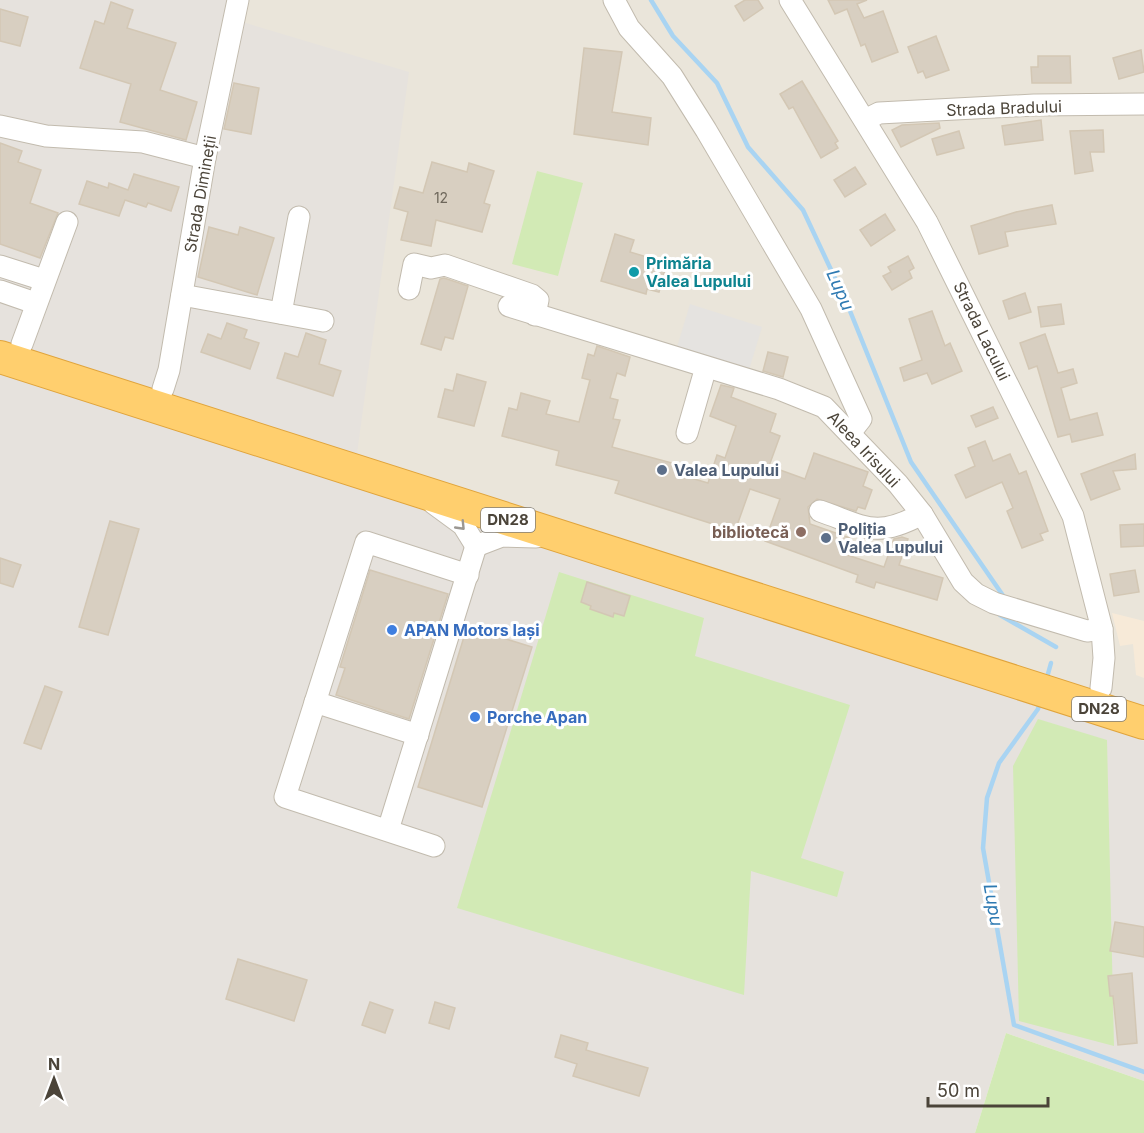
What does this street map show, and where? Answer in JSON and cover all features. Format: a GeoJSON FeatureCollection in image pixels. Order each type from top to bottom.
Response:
{"type":"FeatureCollection","features":[{"type":"Feature","properties":{"kind":"highway","name":"DN28"},"geometry":{"type":"LineString","coordinates":[[7,346],[163,389],[1019,673]]}},
{"type":"Feature","properties":{"kind":"highway","name":"DN28"},"geometry":{"type":"LineString","coordinates":[[7,346],[415,490],[561,537],[1058,684],[1144,723]]}},
{"type":"Feature","properties":{"kind":"highway","name":"DN28"},"geometry":{"type":"LineString","coordinates":[[1058,684],[1101,688],[1144,702]]}},
{"type":"Feature","properties":{"kind":"street","name":"Strada Dimineții"},"geometry":{"type":"LineString","coordinates":[[163,389],[169,370],[205,158],[238,0]]}},
{"type":"Feature","properties":{"kind":"street"},"geometry":{"type":"LineString","coordinates":[[614,0],[629,28],[672,76],[811,309],[861,419],[850,433]]}},
{"type":"Feature","properties":{"kind":"street","name":"Strada Lacului"},"geometry":{"type":"LineString","coordinates":[[790,0],[927,222],[1073,516],[1102,629],[1104,658],[1101,688]]}},
{"type":"Feature","properties":{"kind":"street","name":"Strada Bradului"},"geometry":{"type":"LineString","coordinates":[[865,120],[879,113],[1034,105],[1144,104]]}},
{"type":"Feature","properties":{"kind":"street"},"geometry":{"type":"LineString","coordinates":[[0,126],[46,136],[143,142],[205,158]]}},
{"type":"Feature","properties":{"kind":"street"},"geometry":{"type":"LineString","coordinates":[[281,313],[299,217]]}},
{"type":"Feature","properties":{"kind":"street"},"geometry":{"type":"LineString","coordinates":[[7,346],[35,303],[67,222]]}},
{"type":"Feature","properties":{"kind":"street"},"geometry":{"type":"LineString","coordinates":[[409,289],[414,264],[431,268],[446,265],[532,295],[538,300],[535,315]]}},
{"type":"Feature","properties":{"kind":"street"},"geometry":{"type":"LineString","coordinates":[[0,266],[44,280]]}},
{"type":"Feature","properties":{"kind":"street"},"geometry":{"type":"LineString","coordinates":[[0,291],[35,303]]}},
{"type":"Feature","properties":{"kind":"street"},"geometry":{"type":"LineString","coordinates":[[182,295],[323,321]]}},
{"type":"Feature","properties":{"kind":"street","name":"Aleea Irisului"},"geometry":{"type":"LineString","coordinates":[[509,306],[779,389],[824,407],[898,484],[922,514],[963,582],[976,594],[994,603],[1087,631],[1102,629]]}},
{"type":"Feature","properties":{"kind":"street"},"geometry":{"type":"LineString","coordinates":[[687,433],[706,367]]}},
{"type":"Feature","properties":{"kind":"street"},"geometry":{"type":"LineString","coordinates":[[388,830],[476,546],[463,525],[415,490]]}},
{"type":"Feature","properties":{"kind":"street"},"geometry":{"type":"LineString","coordinates":[[820,511],[878,531],[905,523],[922,514]]}},
{"type":"Feature","properties":{"kind":"street"},"geometry":{"type":"LineString","coordinates":[[476,546],[502,536],[561,537]]}},
{"type":"Feature","properties":{"kind":"street"},"geometry":{"type":"LineString","coordinates":[[434,846],[285,797],[366,542],[468,575]]}},
{"type":"Feature","properties":{"kind":"street"},"geometry":{"type":"LineString","coordinates":[[315,702],[418,735]]}},
{"type":"Feature","properties":{"kind":"shaded area"},"geometry":{"type":"Polygon","coordinates":[[[0,0],[1144,0],[1144,741],[1023,698],[353,483],[0,0]]]}},
{"type":"Feature","properties":{"kind":"shaded area"},"geometry":{"type":"Polygon","coordinates":[[[0,0],[228,0],[226,17],[409,72],[353,483],[1023,698],[1144,741],[1144,1081],[1006,1033],[975,1133],[0,1133],[0,0]]]}},
{"type":"Feature","properties":{"kind":"shaded area"},"geometry":{"type":"Polygon","coordinates":[[[690,304],[762,327],[749,370],[677,347],[690,304]]]}},
{"type":"Feature","properties":{"kind":"shaded area"},"geometry":{"type":"Polygon","coordinates":[[[1112,613],[1144,621],[1144,678],[1136,675],[1133,644],[1120,646],[1112,613]]]}},
{"type":"Feature","properties":{"kind":"green space"},"geometry":{"type":"Polygon","coordinates":[[[537,171],[583,183],[558,276],[512,264],[537,171]]]}},
{"type":"Feature","properties":{"kind":"green space"},"geometry":{"type":"Polygon","coordinates":[[[559,572],[704,618],[695,656],[850,705],[801,858],[844,872],[837,897],[751,871],[744,995],[457,908],[559,572]]]}},
{"type":"Feature","properties":{"kind":"green space"},"geometry":{"type":"Polygon","coordinates":[[[1038,719],[1107,740],[1114,1046],[1019,1021],[1013,766],[1038,719]]]}},
{"type":"Feature","properties":{"kind":"green space"},"geometry":{"type":"Polygon","coordinates":[[[1006,1033],[1144,1081],[1144,1133],[975,1133],[1006,1033]]]}},
{"type":"Feature","properties":{"kind":"building"},"geometry":{"type":"Polygon","coordinates":[[[745,0],[758,0],[763,8],[744,21],[735,6],[745,0]]]}},
{"type":"Feature","properties":{"kind":"building"},"geometry":{"type":"Polygon","coordinates":[[[828,0],[867,0],[857,4],[864,18],[883,11],[898,52],[872,62],[865,44],[861,46],[847,9],[835,14],[828,0]]]}},
{"type":"Feature","properties":{"kind":"building"},"geometry":{"type":"Polygon","coordinates":[[[111,2],[133,10],[127,28],[176,43],[160,90],[197,102],[186,140],[120,122],[131,84],[80,68],[95,21],[104,24],[111,2]]]}},
{"type":"Feature","properties":{"kind":"building"},"geometry":{"type":"Polygon","coordinates":[[[0,9],[28,17],[20,46],[0,41],[0,9]]]}},
{"type":"Feature","properties":{"kind":"building"},"geometry":{"type":"Polygon","coordinates":[[[936,36],[949,70],[926,78],[923,71],[918,73],[908,47],[936,36]]]}},
{"type":"Feature","properties":{"kind":"building"},"geometry":{"type":"Polygon","coordinates":[[[584,48],[622,52],[612,112],[651,118],[648,145],[574,134],[584,48]]]}},
{"type":"Feature","properties":{"kind":"building"},"geometry":{"type":"Polygon","coordinates":[[[1141,50],[1144,72],[1119,79],[1113,58],[1141,50]]]}},
{"type":"Feature","properties":{"kind":"building"},"geometry":{"type":"Polygon","coordinates":[[[1038,56],[1070,56],[1071,83],[1032,83],[1031,67],[1038,67],[1038,56]]]}},
{"type":"Feature","properties":{"kind":"building"},"geometry":{"type":"Polygon","coordinates":[[[802,81],[838,141],[835,143],[838,148],[821,158],[793,107],[789,109],[780,94],[802,81]]]}},
{"type":"Feature","properties":{"kind":"building"},"geometry":{"type":"Polygon","coordinates":[[[234,83],[259,88],[251,134],[224,129],[234,83]]]}},
{"type":"Feature","properties":{"kind":"building"},"geometry":{"type":"Polygon","coordinates":[[[1041,120],[1043,140],[1005,145],[1002,126],[1041,120]]]}},
{"type":"Feature","properties":{"kind":"building"},"geometry":{"type":"Polygon","coordinates":[[[939,123],[940,128],[901,147],[892,130],[902,125],[939,123]]]}},
{"type":"Feature","properties":{"kind":"building"},"geometry":{"type":"Polygon","coordinates":[[[1103,130],[1104,152],[1090,152],[1093,171],[1075,174],[1070,131],[1103,130]]]}},
{"type":"Feature","properties":{"kind":"building"},"geometry":{"type":"Polygon","coordinates":[[[959,131],[964,148],[937,155],[932,139],[959,131]]]}},
{"type":"Feature","properties":{"kind":"building"},"geometry":{"type":"Polygon","coordinates":[[[0,143],[22,151],[18,162],[41,170],[30,203],[58,213],[40,258],[0,244],[0,143]]]}},
{"type":"Feature","properties":{"kind":"building"},"geometry":{"type":"Polygon","coordinates":[[[432,162],[467,172],[469,163],[494,171],[484,203],[490,205],[482,232],[436,220],[431,246],[401,240],[408,212],[394,208],[400,187],[423,193],[432,162]]]}},
{"type":"Feature","properties":{"kind":"building"},"geometry":{"type":"Polygon","coordinates":[[[855,167],[866,184],[845,197],[834,180],[855,167]]]}},
{"type":"Feature","properties":{"kind":"building"},"geometry":{"type":"Polygon","coordinates":[[[134,174],[179,187],[171,211],[148,203],[146,207],[125,200],[119,216],[79,204],[87,181],[108,188],[109,183],[128,190],[134,174]]]}},
{"type":"Feature","properties":{"kind":"building"},"geometry":{"type":"Polygon","coordinates":[[[1052,205],[1056,224],[1005,232],[1008,246],[979,254],[971,226],[1016,212],[1052,205]]]}},
{"type":"Feature","properties":{"kind":"building"},"geometry":{"type":"Polygon","coordinates":[[[885,214],[895,230],[871,246],[860,230],[885,214]]]}},
{"type":"Feature","properties":{"kind":"building"},"geometry":{"type":"Polygon","coordinates":[[[209,227],[238,235],[240,227],[274,238],[257,295],[198,277],[209,227]]]}},
{"type":"Feature","properties":{"kind":"building","name":"Primăria Valea Lupului"},"geometry":{"type":"Polygon","coordinates":[[[615,234],[634,240],[630,252],[667,263],[659,292],[647,289],[646,294],[601,281],[615,234]]]}},
{"type":"Feature","properties":{"kind":"building"},"geometry":{"type":"Polygon","coordinates":[[[908,256],[914,268],[909,271],[912,278],[892,290],[883,276],[891,272],[888,267],[908,256]]]}},
{"type":"Feature","properties":{"kind":"building"},"geometry":{"type":"Polygon","coordinates":[[[444,278],[468,286],[453,339],[445,337],[441,350],[421,344],[440,279],[444,278]]]}},
{"type":"Feature","properties":{"kind":"building"},"geometry":{"type":"Polygon","coordinates":[[[1025,293],[1031,312],[1009,319],[1003,301],[1025,293]]]}},
{"type":"Feature","properties":{"kind":"building"},"geometry":{"type":"Polygon","coordinates":[[[1061,304],[1064,324],[1041,327],[1038,307],[1061,304]]]}},
{"type":"Feature","properties":{"kind":"building"},"geometry":{"type":"Polygon","coordinates":[[[932,311],[945,346],[950,343],[962,371],[932,384],[927,373],[904,381],[900,368],[922,360],[909,319],[932,311]]]}},
{"type":"Feature","properties":{"kind":"building"},"geometry":{"type":"Polygon","coordinates":[[[227,323],[247,330],[244,338],[259,343],[250,369],[201,352],[208,334],[221,339],[227,323]]]}},
{"type":"Feature","properties":{"kind":"building"},"geometry":{"type":"Polygon","coordinates":[[[306,333],[326,340],[319,364],[341,371],[333,396],[277,378],[285,353],[298,357],[306,333]]]}},
{"type":"Feature","properties":{"kind":"building"},"geometry":{"type":"Polygon","coordinates":[[[1045,334],[1058,373],[1073,369],[1077,383],[1061,388],[1070,420],[1097,413],[1103,435],[1072,442],[1070,434],[1058,437],[1037,366],[1029,369],[1020,343],[1045,334]]]}},
{"type":"Feature","properties":{"kind":"building"},"geometry":{"type":"Polygon","coordinates":[[[597,346],[630,357],[625,376],[617,373],[610,398],[618,400],[613,419],[620,420],[612,447],[687,467],[684,476],[708,483],[717,455],[725,458],[736,426],[710,416],[721,385],[734,388],[731,397],[776,414],[770,432],[780,436],[769,466],[805,479],[814,453],[868,472],[863,486],[872,490],[865,509],[858,507],[856,511],[817,499],[808,507],[810,524],[850,538],[844,554],[884,567],[894,539],[902,537],[908,539],[899,565],[943,578],[937,600],[876,582],[874,588],[856,582],[858,575],[765,541],[780,499],[750,489],[735,531],[615,493],[619,481],[556,465],[559,451],[502,436],[509,408],[517,410],[521,393],[550,401],[546,414],[579,422],[590,380],[582,378],[588,354],[594,356],[597,346]]]}},
{"type":"Feature","properties":{"kind":"building"},"geometry":{"type":"Polygon","coordinates":[[[768,352],[788,357],[783,377],[763,371],[768,352]]]}},
{"type":"Feature","properties":{"kind":"building"},"geometry":{"type":"Polygon","coordinates":[[[457,374],[486,382],[474,426],[438,417],[445,389],[453,391],[457,374]]]}},
{"type":"Feature","properties":{"kind":"building"},"geometry":{"type":"Polygon","coordinates":[[[993,407],[998,418],[976,427],[971,416],[993,407]]]}},
{"type":"Feature","properties":{"kind":"building"},"geometry":{"type":"Polygon","coordinates":[[[985,441],[993,461],[1010,454],[1019,474],[1026,471],[1048,531],[1040,534],[1043,540],[1022,548],[1007,511],[1013,508],[1002,482],[966,498],[955,475],[975,466],[968,448],[985,441]]]}},
{"type":"Feature","properties":{"kind":"building"},"geometry":{"type":"Polygon","coordinates":[[[1135,454],[1136,469],[1113,471],[1120,489],[1091,500],[1081,474],[1135,454]]]}},
{"type":"Feature","properties":{"kind":"building"},"geometry":{"type":"Polygon","coordinates":[[[110,521],[139,529],[108,635],[79,627],[110,521]]]}},
{"type":"Feature","properties":{"kind":"building"},"geometry":{"type":"Polygon","coordinates":[[[1144,524],[1144,546],[1121,547],[1120,525],[1144,524]]]}},
{"type":"Feature","properties":{"kind":"building"},"geometry":{"type":"Polygon","coordinates":[[[0,558],[21,565],[13,587],[0,583],[0,558]]]}},
{"type":"Feature","properties":{"kind":"building","name":"APAN Motors Iași"},"geometry":{"type":"Polygon","coordinates":[[[370,570],[448,594],[409,719],[336,695],[345,668],[340,667],[370,570]]]}},
{"type":"Feature","properties":{"kind":"building"},"geometry":{"type":"Polygon","coordinates":[[[1135,570],[1139,592],[1114,596],[1110,574],[1135,570]]]}},
{"type":"Feature","properties":{"kind":"building"},"geometry":{"type":"Polygon","coordinates":[[[587,582],[630,596],[624,616],[614,613],[613,617],[590,609],[591,606],[581,602],[587,582]]]}},
{"type":"Feature","properties":{"kind":"building","name":"Porche Apan"},"geometry":{"type":"Polygon","coordinates":[[[467,627],[532,647],[482,807],[418,787],[467,627]]]}},
{"type":"Feature","properties":{"kind":"building"},"geometry":{"type":"Polygon","coordinates":[[[45,686],[62,692],[41,749],[24,743],[45,686]]]}},
{"type":"Feature","properties":{"kind":"building"},"geometry":{"type":"Polygon","coordinates":[[[1115,922],[1144,927],[1144,957],[1110,951],[1115,922]]]}},
{"type":"Feature","properties":{"kind":"building"},"geometry":{"type":"Polygon","coordinates":[[[238,959],[307,980],[294,1021],[226,999],[238,959]]]}},
{"type":"Feature","properties":{"kind":"building"},"geometry":{"type":"Polygon","coordinates":[[[1132,973],[1137,1043],[1118,1045],[1113,996],[1110,996],[1108,976],[1132,973]]]}},
{"type":"Feature","properties":{"kind":"building"},"geometry":{"type":"Polygon","coordinates":[[[370,1002],[393,1010],[385,1033],[362,1025],[370,1002]]]}},
{"type":"Feature","properties":{"kind":"building"},"geometry":{"type":"Polygon","coordinates":[[[435,1002],[455,1008],[449,1029],[429,1023],[435,1002]]]}},
{"type":"Feature","properties":{"kind":"building"},"geometry":{"type":"Polygon","coordinates":[[[561,1035],[588,1043],[586,1050],[648,1068],[639,1096],[573,1076],[577,1064],[555,1057],[561,1035]]]}},
{"type":"Feature","properties":{"kind":"waterway","name":"Lupu"},"geometry":{"type":"LineString","coordinates":[[651,0],[673,36],[717,83],[748,147],[803,210],[848,306],[911,462],[1004,597]]}},
{"type":"Feature","properties":{"kind":"waterway","name":"Lupu"},"geometry":{"type":"LineString","coordinates":[[1000,615],[1056,647]]}},
{"type":"Feature","properties":{"kind":"waterway","name":"Lupu"},"geometry":{"type":"LineString","coordinates":[[1046,681],[1051,663]]}},
{"type":"Feature","properties":{"kind":"waterway","name":"Lupu"},"geometry":{"type":"LineString","coordinates":[[1040,701],[1038,709],[999,763],[987,798],[983,848],[1014,1025],[1144,1072]]}},
{"type":"Feature","properties":{"kind":"place","name":"Primăria Valea Lupului"},"geometry":{"type":"Point","coordinates":[634,272]}},
{"type":"Feature","properties":{"kind":"place","name":"Valea Lupului"},"geometry":{"type":"Point","coordinates":[662,470]}},
{"type":"Feature","properties":{"kind":"place","name":"bibliotecă"},"geometry":{"type":"Point","coordinates":[801,532]}},
{"type":"Feature","properties":{"kind":"place","name":"Poliția Valea Lupului"},"geometry":{"type":"Point","coordinates":[826,538]}},
{"type":"Feature","properties":{"kind":"place","name":"APAN Motors Iași"},"geometry":{"type":"Point","coordinates":[392,630]}},
{"type":"Feature","properties":{"kind":"place","name":"Porche Apan"},"geometry":{"type":"Point","coordinates":[475,717]}}]}
